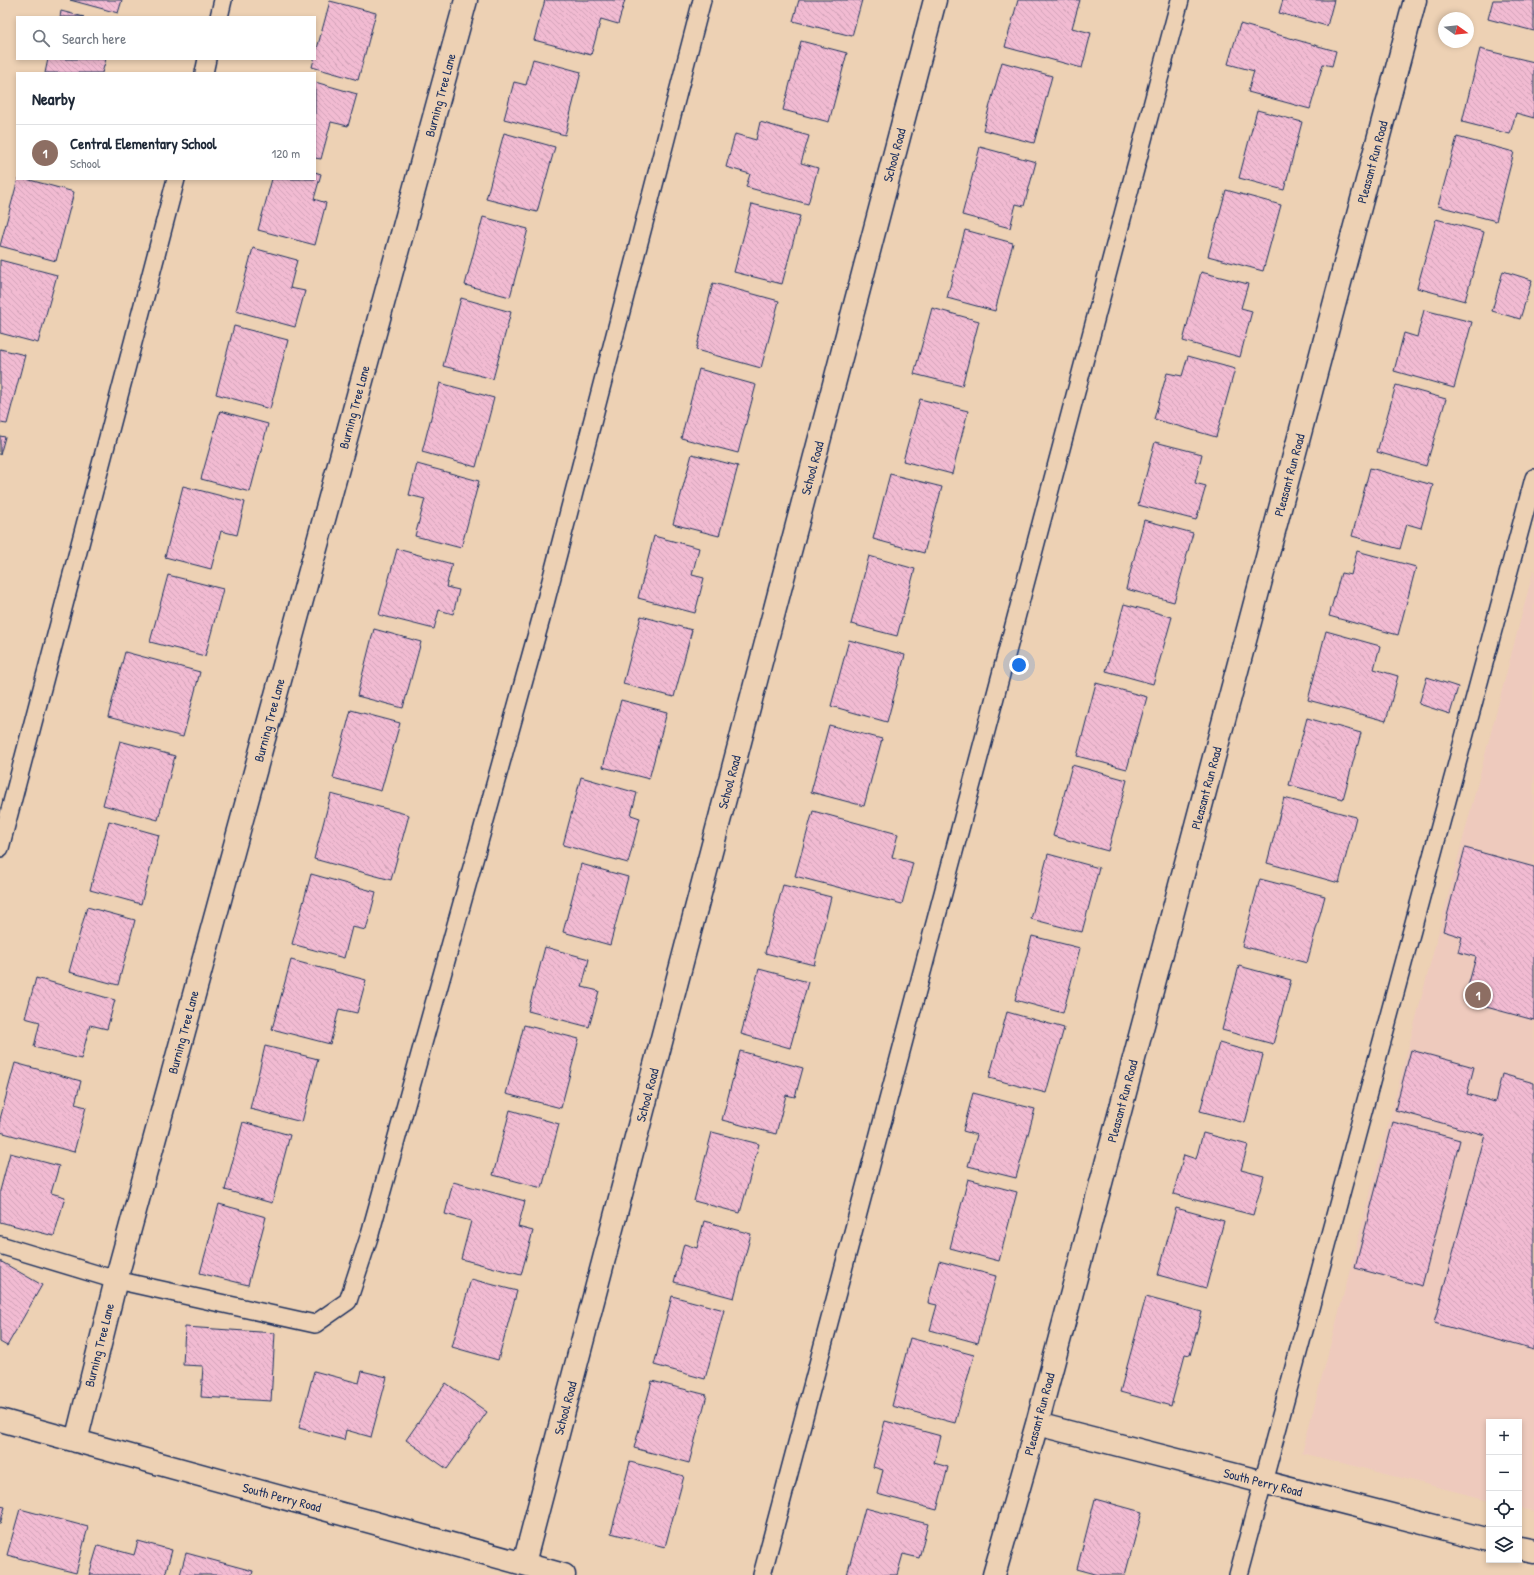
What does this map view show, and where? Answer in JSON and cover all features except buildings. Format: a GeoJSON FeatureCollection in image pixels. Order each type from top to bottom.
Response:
{"type":"FeatureCollection","features":[{"type":"Feature","properties":{"kind":"street","name":"Burning Tree Lane"},"geometry":{"type":"LineString","coordinates":[[76,1441],[116,1280],[466,0]]}},
{"type":"Feature","properties":{"kind":"street","name":"School Road"},"geometry":{"type":"LineString","coordinates":[[524,1563],[935,0]]}},
{"type":"Feature","properties":{"kind":"street","name":"Pleasant Run Road"},"geometry":{"type":"LineString","coordinates":[[994,1575],[1036,1424],[1415,0]]}},
{"type":"Feature","properties":{"kind":"street","name":"South Perry Road"},"geometry":{"type":"LineString","coordinates":[[0,1420],[564,1575]]}},
{"type":"Feature","properties":{"kind":"street","name":"South Perry Road"},"geometry":{"type":"LineString","coordinates":[[1036,1424],[1486,1539]]}},
{"type":"Feature","properties":{"kind":"lane"},"geometry":{"type":"LineString","coordinates":[[218,16],[223,0]]}},
{"type":"Feature","properties":{"kind":"lane"},"geometry":{"type":"LineString","coordinates":[[0,1245],[116,1280],[315,1324],[348,1300],[370,1234],[541,618],[702,0]]}},
{"type":"Feature","properties":{"kind":"lane"},"geometry":{"type":"LineString","coordinates":[[762,1575],[1180,0]]}},
{"type":"Feature","properties":{"kind":"lane"},"geometry":{"type":"LineString","coordinates":[[204,72],[208,60]]}},
{"type":"Feature","properties":{"kind":"lane"},"geometry":{"type":"LineString","coordinates":[[0,848],[176,180]]}},
{"type":"Feature","properties":{"kind":"lane"},"geometry":{"type":"LineString","coordinates":[[1238,1575],[1534,478]]}},
{"type":"Feature","properties":{"kind":"shaded area"},"geometry":{"type":"Polygon","coordinates":[[[1534,568],[1534,1511],[1522,1509],[1522,1419],[1486,1419],[1486,1499],[1302,1453],[1534,568]]]}},
{"type":"Feature","properties":{"kind":"place","name":"Central Elementary School"},"geometry":{"type":"Point","coordinates":[1478,995]}}]}
